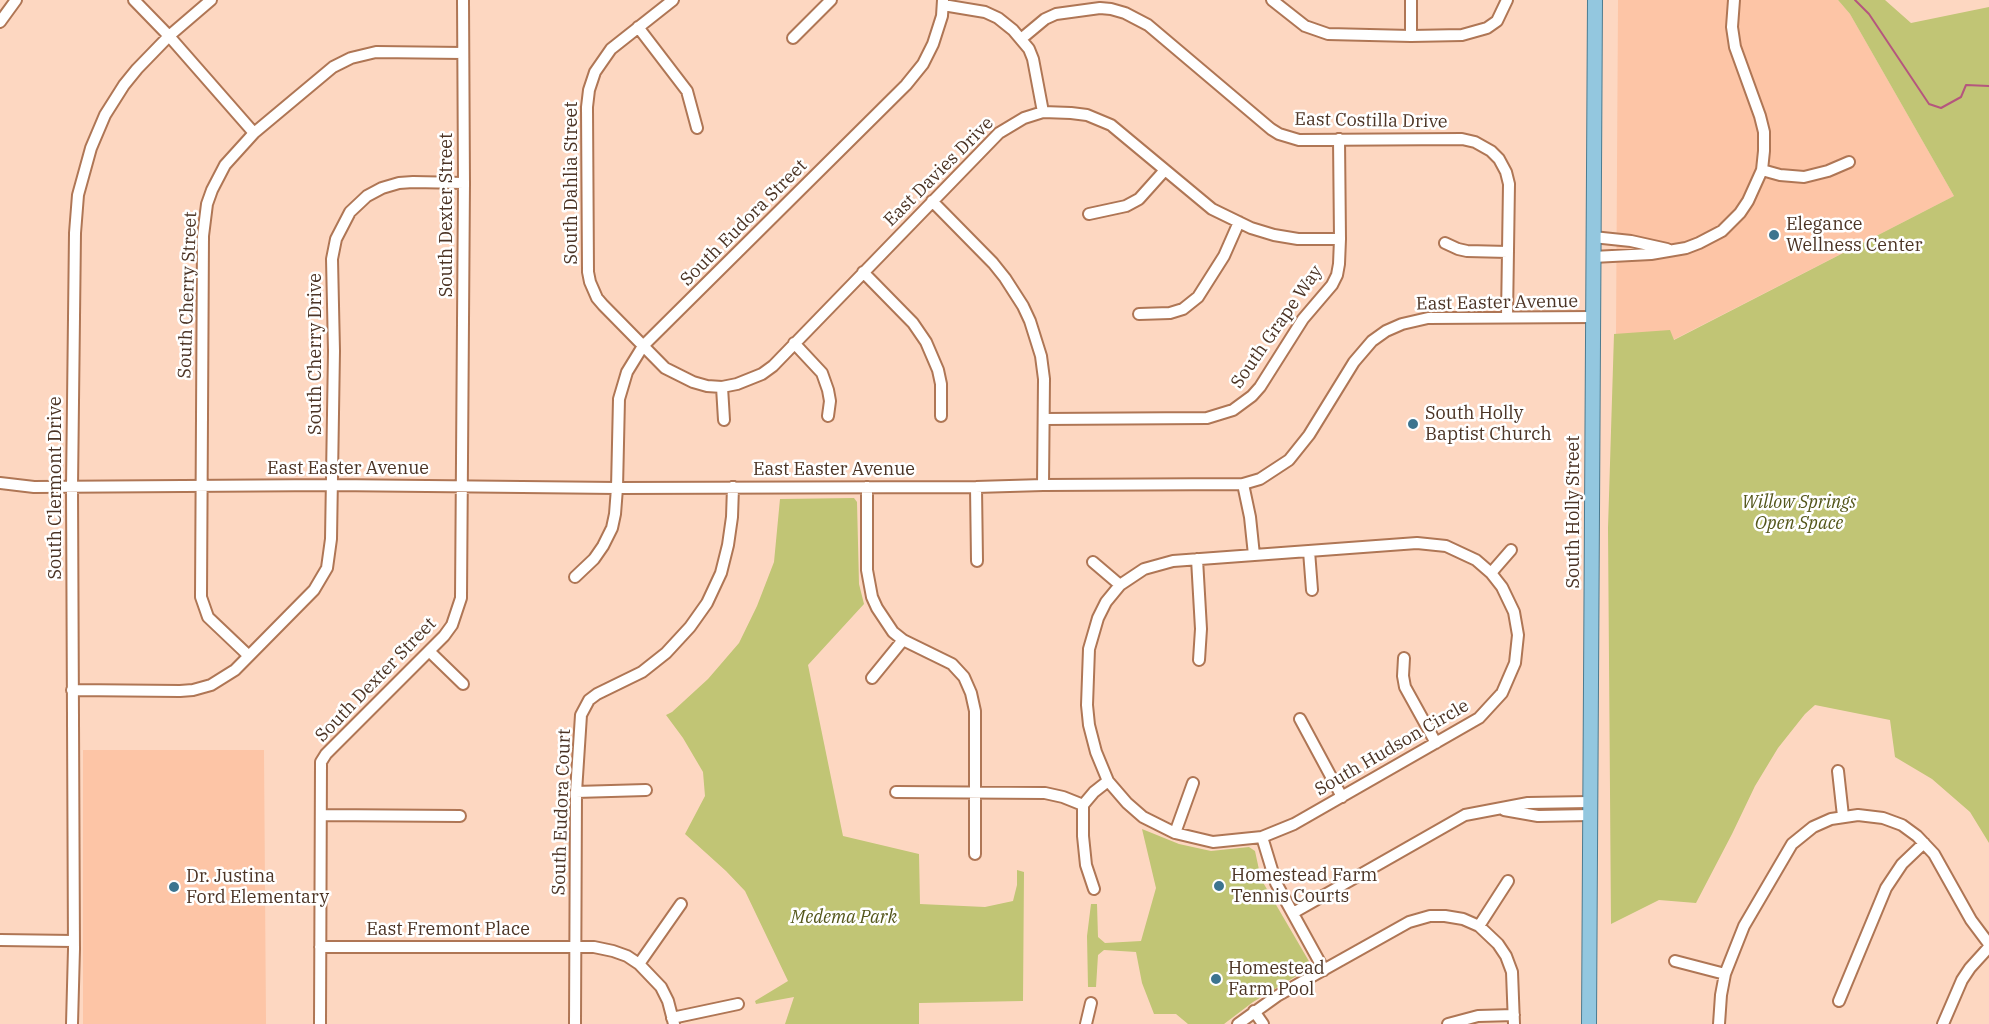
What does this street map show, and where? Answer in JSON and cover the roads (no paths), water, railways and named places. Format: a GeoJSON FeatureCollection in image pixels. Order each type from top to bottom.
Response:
{"type":"FeatureCollection","features":[{"type":"Feature","properties":{"kind":"main road","name":"South Holly Street"},"geometry":{"type":"LineString","coordinates":[[1589,1024],[1595,0]]}},
{"type":"Feature","properties":{"kind":"street"},"geometry":{"type":"LineString","coordinates":[[0,22],[16,0]]}},
{"type":"Feature","properties":{"kind":"street"},"geometry":{"type":"LineString","coordinates":[[134,0],[169,36],[254,133]]}},
{"type":"Feature","properties":{"kind":"street","name":"South Clermont Drive"},"geometry":{"type":"LineString","coordinates":[[72,1024],[72,487],[75,233],[78,195],[91,148],[116,98],[137,69],[169,36],[211,0]]}},
{"type":"Feature","properties":{"kind":"street","name":"South Dexter Street"},"geometry":{"type":"LineString","coordinates":[[320,1024],[321,762],[326,754],[452,625],[461,598],[463,0]]}},
{"type":"Feature","properties":{"kind":"street","name":"South Dahlia Street"},"geometry":{"type":"LineString","coordinates":[[643,346],[597,298],[590,282],[588,272],[589,90],[595,72],[606,55],[673,0]]}},
{"type":"Feature","properties":{"kind":"street"},"geometry":{"type":"LineString","coordinates":[[794,38],[831,0]]}},
{"type":"Feature","properties":{"kind":"street"},"geometry":{"type":"LineString","coordinates":[[1272,0],[1305,26],[1328,34],[1411,36],[1462,35],[1487,28],[1497,21],[1507,0]]}},
{"type":"Feature","properties":{"kind":"street"},"geometry":{"type":"LineString","coordinates":[[1411,0],[1411,36]]}},
{"type":"Feature","properties":{"kind":"street"},"geometry":{"type":"LineString","coordinates":[[1593,257],[1636,255],[1700,243],[1722,231],[1740,213],[1748,201],[1762,170],[1764,132],[1735,47],[1732,27],[1734,0]]}},
{"type":"Feature","properties":{"kind":"street"},"geometry":{"type":"LineString","coordinates":[[943,3],[985,12],[998,18],[1013,30],[1029,49],[1037,70],[1043,112]]}},
{"type":"Feature","properties":{"kind":"street","name":"South Eudora Street"},"geometry":{"type":"LineString","coordinates":[[575,577],[594,559],[612,528],[617,488],[619,399],[627,372],[643,346],[906,85],[923,64],[933,44],[943,3]]}},
{"type":"Feature","properties":{"kind":"street","name":"East Costilla Drive"},"geometry":{"type":"LineString","coordinates":[[1021,39],[1045,19],[1056,14],[1100,8],[1125,13],[1148,25],[1279,134],[1299,140],[1462,140],[1475,142],[1491,151],[1499,159],[1509,184],[1507,317]]}},
{"type":"Feature","properties":{"kind":"street"},"geometry":{"type":"LineString","coordinates":[[638,27],[687,91],[697,128]]}},
{"type":"Feature","properties":{"kind":"street","name":"South Cherry Street"},"geometry":{"type":"LineString","coordinates":[[248,655],[212,621],[204,609],[201,597],[204,222],[207,204],[217,179],[234,154],[254,133],[333,67],[351,58],[376,52],[463,53]]}},
{"type":"Feature","properties":{"kind":"street","name":"East Davies Drive"},"geometry":{"type":"LineString","coordinates":[[643,346],[665,368],[682,378],[707,386],[722,387],[737,384],[762,374],[773,366],[999,133],[1024,118],[1043,112],[1071,112],[1111,125],[1212,208],[1239,222],[1274,235],[1298,239],[1340,239]]}},
{"type":"Feature","properties":{"kind":"street","name":"South Grape Way"},"geometry":{"type":"LineString","coordinates":[[1044,419],[1207,418],[1220,415],[1243,404],[1260,387],[1303,319],[1332,285],[1339,264],[1339,140]]}},
{"type":"Feature","properties":{"kind":"street"},"geometry":{"type":"LineString","coordinates":[[1762,170],[1780,175],[1804,177],[1828,171],[1849,162]]}},
{"type":"Feature","properties":{"kind":"street"},"geometry":{"type":"LineString","coordinates":[[1089,214],[1126,206],[1139,199],[1166,170]]}},
{"type":"Feature","properties":{"kind":"street","name":"South Cherry Drive"},"geometry":{"type":"LineString","coordinates":[[72,690],[193,690],[223,679],[235,670],[314,590],[327,568],[331,539],[334,351],[332,259],[336,239],[350,212],[367,196],[382,188],[413,182],[464,183]]}},
{"type":"Feature","properties":{"kind":"street"},"geometry":{"type":"LineString","coordinates":[[932,201],[993,263],[1010,285],[1023,306],[1037,340],[1044,379],[1043,485]]}},
{"type":"Feature","properties":{"kind":"street"},"geometry":{"type":"LineString","coordinates":[[1139,314],[1170,313],[1183,309],[1198,297],[1224,256],[1239,222]]}},
{"type":"Feature","properties":{"kind":"street"},"geometry":{"type":"LineString","coordinates":[[1593,237],[1631,241],[1670,250]]}},
{"type":"Feature","properties":{"kind":"street"},"geometry":{"type":"LineString","coordinates":[[1445,243],[1467,251],[1509,252]]}},
{"type":"Feature","properties":{"kind":"street"},"geometry":{"type":"LineString","coordinates":[[863,272],[913,323],[926,342],[934,357],[941,384],[941,416]]}},
{"type":"Feature","properties":{"kind":"street","name":"East Easter Avenue"},"geometry":{"type":"LineString","coordinates":[[0,483],[34,487],[332,485],[617,488],[1243,484],[1260,479],[1290,460],[1354,362],[1372,341],[1386,331],[1422,319],[1593,318]]}},
{"type":"Feature","properties":{"kind":"street"},"geometry":{"type":"LineString","coordinates":[[794,343],[822,374],[830,401],[828,416]]}},
{"type":"Feature","properties":{"kind":"street"},"geometry":{"type":"LineString","coordinates":[[722,387],[724,420]]}},
{"type":"Feature","properties":{"kind":"street"},"geometry":{"type":"LineString","coordinates":[[1243,484],[1250,517],[1254,555]]}},
{"type":"Feature","properties":{"kind":"street","name":"South Eudora Court"},"geometry":{"type":"LineString","coordinates":[[575,1024],[576,792],[581,715],[584,707],[597,694],[627,681],[655,662],[680,640],[702,611],[721,573],[732,517],[733,486]]}},
{"type":"Feature","properties":{"kind":"street"},"geometry":{"type":"LineString","coordinates":[[867,487],[868,584],[881,615],[893,632],[903,640],[952,664],[969,685],[975,711],[975,854]]}},
{"type":"Feature","properties":{"kind":"street"},"geometry":{"type":"LineString","coordinates":[[976,487],[977,561]]}},
{"type":"Feature","properties":{"kind":"street","name":"South Hudson Circle"},"geometry":{"type":"LineString","coordinates":[[1108,782],[1143,817],[1175,833],[1213,842],[1262,837],[1294,824],[1479,718],[1502,693],[1515,663],[1518,635],[1514,612],[1502,587],[1491,573],[1476,560],[1459,550],[1437,544],[1417,543],[1309,550],[1162,563],[1134,575],[1120,585]]}},
{"type":"Feature","properties":{"kind":"street"},"geometry":{"type":"LineString","coordinates":[[1309,550],[1312,590]]}},
{"type":"Feature","properties":{"kind":"street"},"geometry":{"type":"LineString","coordinates":[[1491,573],[1511,550]]}},
{"type":"Feature","properties":{"kind":"street"},"geometry":{"type":"LineString","coordinates":[[1197,559],[1201,629],[1199,660]]}},
{"type":"Feature","properties":{"kind":"street"},"geometry":{"type":"LineString","coordinates":[[1093,562],[1120,585],[1106,602],[1098,618],[1089,649],[1087,705],[1089,725],[1096,752],[1108,782],[1094,792],[1083,805],[1086,865],[1094,889]]}},
{"type":"Feature","properties":{"kind":"street"},"geometry":{"type":"LineString","coordinates":[[872,678],[903,640]]}},
{"type":"Feature","properties":{"kind":"street"},"geometry":{"type":"LineString","coordinates":[[429,651],[463,684]]}},
{"type":"Feature","properties":{"kind":"street"},"geometry":{"type":"LineString","coordinates":[[1404,658],[1405,687],[1436,743]]}},
{"type":"Feature","properties":{"kind":"street"},"geometry":{"type":"LineString","coordinates":[[1299,719],[1342,797]]}},
{"type":"Feature","properties":{"kind":"street"},"geometry":{"type":"LineString","coordinates":[[1838,771],[1843,816]]}},
{"type":"Feature","properties":{"kind":"street"},"geometry":{"type":"LineString","coordinates":[[1175,833],[1193,783]]}},
{"type":"Feature","properties":{"kind":"street"},"geometry":{"type":"LineString","coordinates":[[576,792],[646,790]]}},
{"type":"Feature","properties":{"kind":"street"},"geometry":{"type":"LineString","coordinates":[[896,792],[1045,792],[1083,805]]}},
{"type":"Feature","properties":{"kind":"street"},"geometry":{"type":"LineString","coordinates":[[1293,913],[1453,821],[1476,812],[1534,802],[1590,808]]}},
{"type":"Feature","properties":{"kind":"street"},"geometry":{"type":"LineString","coordinates":[[321,815],[460,816]]}},
{"type":"Feature","properties":{"kind":"street"},"geometry":{"type":"LineString","coordinates":[[1719,1024],[1725,974],[1741,932],[1792,844],[1813,827],[1843,816],[1872,816],[1892,820],[1909,830],[1924,843],[1934,854],[1971,920],[1989,945],[1962,980],[1943,1024]]}},
{"type":"Feature","properties":{"kind":"street"},"geometry":{"type":"LineString","coordinates":[[1262,837],[1271,871],[1324,970]]}},
{"type":"Feature","properties":{"kind":"street"},"geometry":{"type":"LineString","coordinates":[[1839,1001],[1886,888],[1902,864],[1924,843]]}},
{"type":"Feature","properties":{"kind":"street"},"geometry":{"type":"LineString","coordinates":[[1479,926],[1508,881]]}},
{"type":"Feature","properties":{"kind":"street"},"geometry":{"type":"LineString","coordinates":[[681,904],[639,964],[661,987],[668,1001],[673,1021],[738,1004]]}},
{"type":"Feature","properties":{"kind":"street"},"geometry":{"type":"LineString","coordinates":[[1238,1024],[1277,996],[1416,919],[1445,916],[1462,919],[1479,926],[1494,939],[1506,956],[1513,979],[1514,1020],[1478,1016],[1448,1024]]}},
{"type":"Feature","properties":{"kind":"street"},"geometry":{"type":"LineString","coordinates":[[0,940],[73,941]]}},
{"type":"Feature","properties":{"kind":"street","name":"East Fremont Place"},"geometry":{"type":"LineString","coordinates":[[320,946],[594,947],[627,956],[639,964]]}},
{"type":"Feature","properties":{"kind":"street"},"geometry":{"type":"LineString","coordinates":[[1675,961],[1725,974]]}},
{"type":"Feature","properties":{"kind":"street"},"geometry":{"type":"LineString","coordinates":[[1086,1024],[1091,1003]]}},
{"type":"Feature","properties":{"kind":"street"},"geometry":{"type":"LineString","coordinates":[[1254,1011],[1263,1024]]}},
{"type":"Feature","properties":{"kind":"waterway"},"geometry":{"type":"LineString","coordinates":[[1855,0],[1869,14],[1929,104],[1941,108],[1961,97],[1966,85],[1989,86]]}},
{"type":"Feature","properties":{"kind":"place","name":"Elegance Wellness Center"},"geometry":{"type":"Point","coordinates":[1774,235]}},
{"type":"Feature","properties":{"kind":"place","name":"South Holly Baptist Church"},"geometry":{"type":"Point","coordinates":[1413,424]}},
{"type":"Feature","properties":{"kind":"place","name":"Homestead Farm Tennis Courts"},"geometry":{"type":"Point","coordinates":[1219,886]}},
{"type":"Feature","properties":{"kind":"place","name":"Dr. Justina Ford Elementary"},"geometry":{"type":"Point","coordinates":[174,887]}},
{"type":"Feature","properties":{"kind":"place","name":"Homestead Farm Pool"},"geometry":{"type":"Point","coordinates":[1216,979]}},
{"type":"Feature","properties":{"kind":"park label","name":"Willow Springs Open Space"},"geometry":{"type":"Point","coordinates":[1799,513]}},
{"type":"Feature","properties":{"kind":"park label","name":"Medema Park"},"geometry":{"type":"Point","coordinates":[844,918]}}]}
